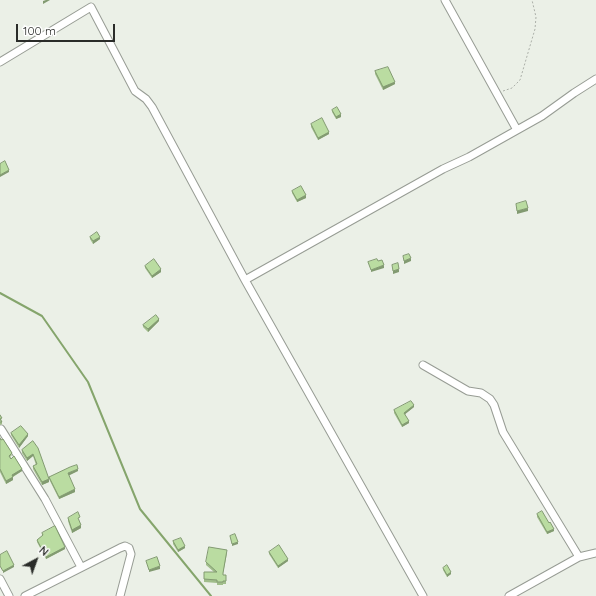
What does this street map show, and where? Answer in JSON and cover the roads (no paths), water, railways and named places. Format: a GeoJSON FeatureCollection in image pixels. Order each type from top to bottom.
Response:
{"type":"FeatureCollection","features":[{"type":"Feature","properties":{"kind":"street"},"geometry":{"type":"LineString","coordinates":[[445,0],[517,130]]}},
{"type":"Feature","properties":{"kind":"street"},"geometry":{"type":"LineString","coordinates":[[0,62],[91,7],[135,91],[146,99],[152,107],[245,280],[422,596]]}},
{"type":"Feature","properties":{"kind":"street"},"geometry":{"type":"LineString","coordinates":[[245,280],[443,169],[470,157],[544,114],[596,79]]}},
{"type":"Feature","properties":{"kind":"street"},"geometry":{"type":"LineString","coordinates":[[423,366],[468,390],[481,393],[490,399],[494,405],[503,432],[579,557]]}},
{"type":"Feature","properties":{"kind":"street"},"geometry":{"type":"LineString","coordinates":[[1,429],[45,499],[80,567]]}},
{"type":"Feature","properties":{"kind":"street"},"geometry":{"type":"LineString","coordinates":[[25,596],[80,567],[120,548],[127,547],[130,549],[131,554],[120,596]]}},
{"type":"Feature","properties":{"kind":"street"},"geometry":{"type":"LineString","coordinates":[[509,596],[579,557],[596,553]]}},
{"type":"Feature","properties":{"kind":"street"},"geometry":{"type":"LineString","coordinates":[[0,580],[9,596]]}},
{"type":"Feature","properties":{"kind":"waterway"},"geometry":{"type":"LineString","coordinates":[[0,293],[42,316],[88,382],[140,509],[211,596]]}}]}
